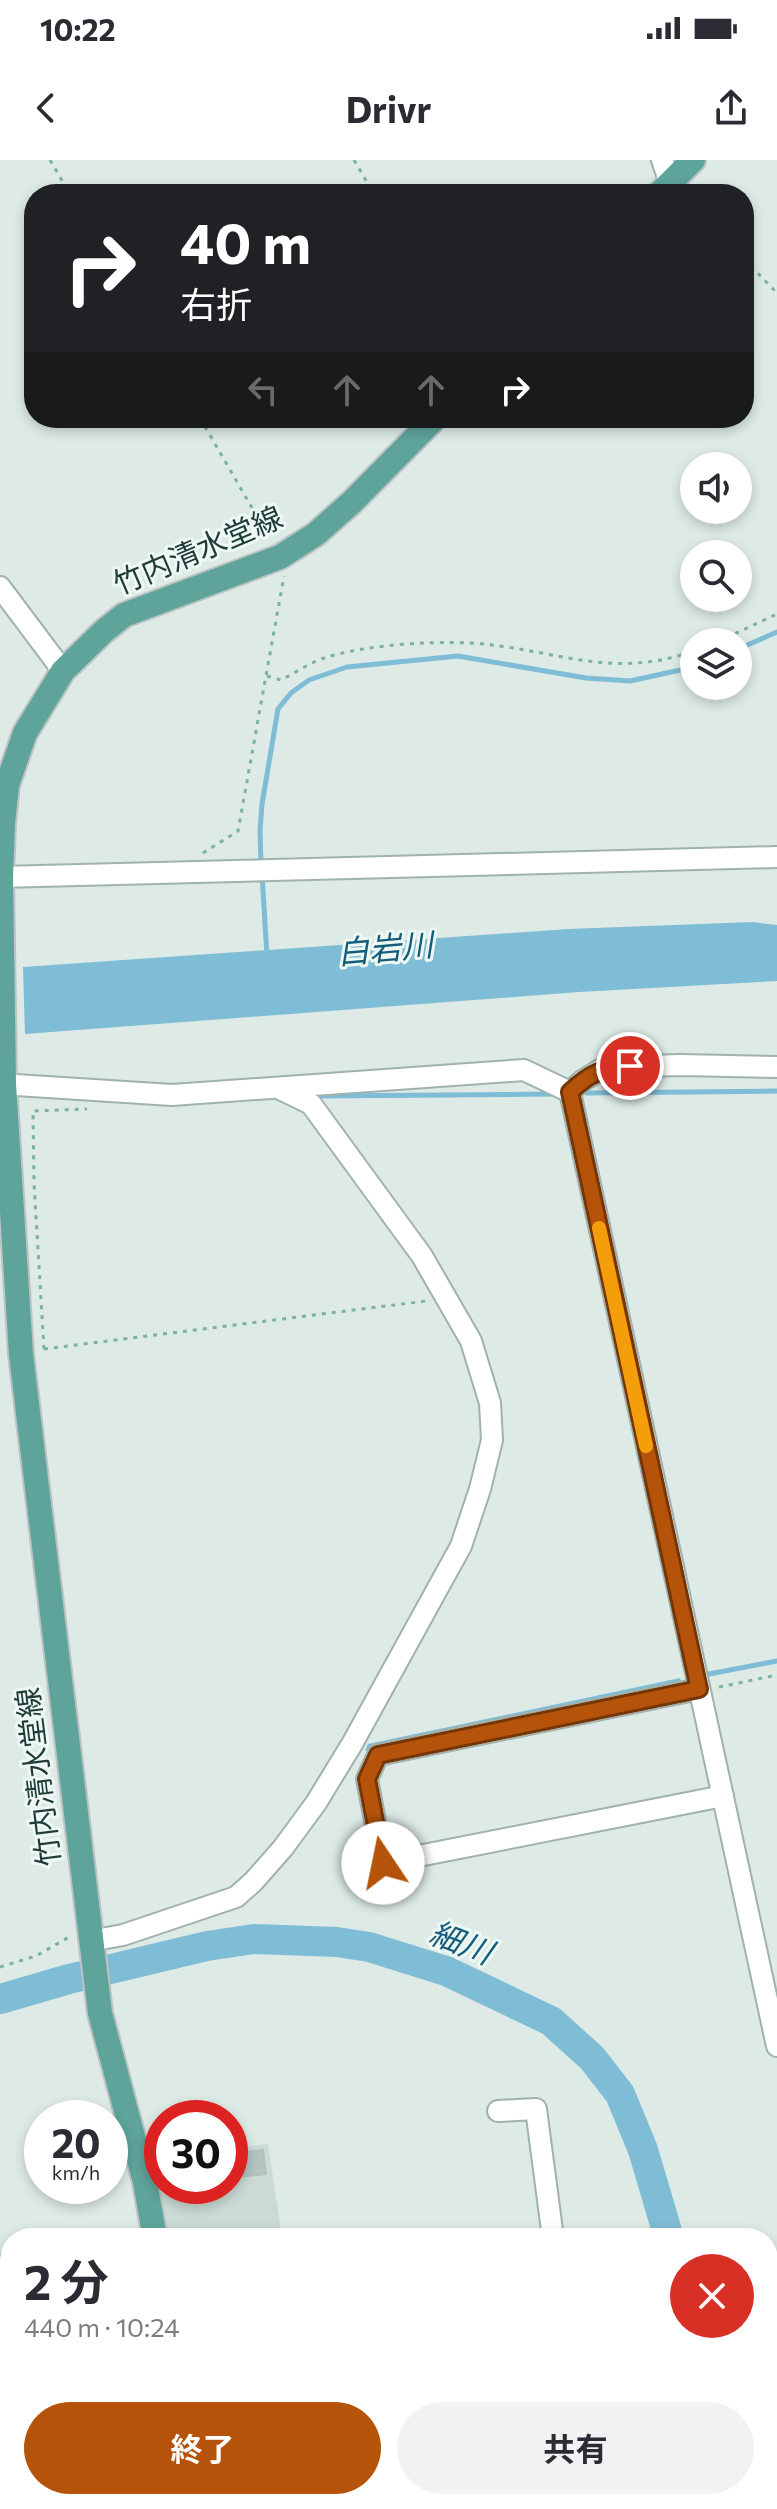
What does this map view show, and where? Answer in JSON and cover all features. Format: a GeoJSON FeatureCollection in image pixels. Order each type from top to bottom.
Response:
{"type":"FeatureCollection","features":[{"type":"Feature","properties":{"kind":"main road"},"geometry":{"type":"LineString","coordinates":[[670,184],[693,160]]}},
{"type":"Feature","properties":{"kind":"main road","name":"竹内清水堂線"},"geometry":{"type":"LineString","coordinates":[[153,2228],[145,2182],[100,2013],[89,1934],[32,1351],[2,1084],[1,877],[7,785],[25,733],[63,671],[104,631],[124,615],[280,557],[316,534],[352,502],[425,428]]}},
{"type":"Feature","properties":{"kind":"street"},"geometry":{"type":"LineString","coordinates":[[662,160],[664,184]]}},
{"type":"Feature","properties":{"kind":"street"},"geometry":{"type":"LineString","coordinates":[[0,587],[63,671]]}},
{"type":"Feature","properties":{"kind":"street"},"geometry":{"type":"LineString","coordinates":[[1,877],[777,857]]}},
{"type":"Feature","properties":{"kind":"street"},"geometry":{"type":"LineString","coordinates":[[570,1092],[605,1067],[777,1067]]}},
{"type":"Feature","properties":{"kind":"street"},"geometry":{"type":"LineString","coordinates":[[2,1084],[172,1095],[524,1070],[570,1092]]}},
{"type":"Feature","properties":{"kind":"street"},"geometry":{"type":"LineString","coordinates":[[89,1934],[123,1935],[236,1897],[283,1848],[316,1803],[352,1744],[461,1546],[492,1440],[490,1403],[471,1341],[422,1256],[311,1104],[278,1088]]}},
{"type":"Feature","properties":{"kind":"street"},"geometry":{"type":"LineString","coordinates":[[570,1092],[777,2046]]}},
{"type":"Feature","properties":{"kind":"street"},"geometry":{"type":"LineString","coordinates":[[699,1689],[378,1755],[367,1779],[383,1863],[723,1796]]}},
{"type":"Feature","properties":{"kind":"street"},"geometry":{"type":"LineString","coordinates":[[498,2111],[536,2109],[552,2228]]}},
{"type":"Feature","properties":{"kind":"path"},"geometry":{"type":"LineString","coordinates":[[50,160],[64,184]]}},
{"type":"Feature","properties":{"kind":"path"},"geometry":{"type":"LineString","coordinates":[[354,160],[368,184]]}},
{"type":"Feature","properties":{"kind":"path"},"geometry":{"type":"LineString","coordinates":[[754,269],[777,293]]}},
{"type":"Feature","properties":{"kind":"path"},"geometry":{"type":"LineString","coordinates":[[174,871],[238,831],[284,572],[280,557],[206,428]]}},
{"type":"Feature","properties":{"kind":"path"},"geometry":{"type":"LineString","coordinates":[[747,628],[777,614]]}},
{"type":"Feature","properties":{"kind":"path"},"geometry":{"type":"LineString","coordinates":[[267,676],[281,680],[321,659],[365,647],[471,643],[597,663],[633,665],[680,656]]}},
{"type":"Feature","properties":{"kind":"path"},"geometry":{"type":"LineString","coordinates":[[97,1109],[33,1111],[32,1351],[421,1303]]}},
{"type":"Feature","properties":{"kind":"path"},"geometry":{"type":"LineString","coordinates":[[699,1689],[777,1675]]}},
{"type":"Feature","properties":{"kind":"path"},"geometry":{"type":"LineString","coordinates":[[0,1967],[89,1934]]}},
{"type":"Feature","properties":{"kind":"shaded area"},"geometry":{"type":"Polygon","coordinates":[[[268,2144],[281,2228],[162,2228],[158,2204],[248,2204],[248,2147],[268,2144]]]}},
{"type":"Feature","properties":{"kind":"water","name":"白岩川"},"geometry":{"type":"Polygon","coordinates":[[[753,922],[777,925],[777,981],[579,992],[25,1034],[23,967],[569,929],[753,922]]]}},
{"type":"Feature","properties":{"kind":"water"},"geometry":{"type":"Polygon","coordinates":[[[680,1678],[682,1685],[365,1751],[368,1744],[680,1678]]]}},
{"type":"Feature","properties":{"kind":"building"},"geometry":{"type":"Polygon","coordinates":[[[263,2150],[266,2174],[248,2176],[248,2152],[263,2150]]]}},
{"type":"Feature","properties":{"kind":"waterway"},"geometry":{"type":"LineString","coordinates":[[752,643],[777,632]]}},
{"type":"Feature","properties":{"kind":"waterway"},"geometry":{"type":"LineString","coordinates":[[261,864],[262,804],[278,709],[291,693],[309,680],[347,667],[458,656],[586,678],[630,681],[680,670]]}},
{"type":"Feature","properties":{"kind":"waterway"},"geometry":{"type":"LineString","coordinates":[[262,874],[267,956]]}},
{"type":"Feature","properties":{"kind":"waterway"},"geometry":{"type":"LineString","coordinates":[[587,1093],[777,1091]]}},
{"type":"Feature","properties":{"kind":"waterway"},"geometry":{"type":"LineString","coordinates":[[318,1096],[555,1094]]}},
{"type":"Feature","properties":{"kind":"waterway"},"geometry":{"type":"LineString","coordinates":[[709,1674],[777,1661]]}},
{"type":"Feature","properties":{"kind":"waterway","name":"細川"},"geometry":{"type":"LineString","coordinates":[[0,1999],[207,1946],[254,1939],[337,1942],[369,1947],[446,1971],[551,2021],[592,2058],[620,2094],[643,2150],[666,2228]]}},
{"type":"Feature","properties":{"kind":"slow traffic"},"geometry":{"type":"LineString","coordinates":[[599,1228],[646,1446]]}},
{"type":"Feature","properties":{"kind":"route"},"geometry":{"type":"LineString","coordinates":[[383,1863],[367,1779],[378,1755],[699,1689],[570,1092],[605,1067],[630,1066]]}}]}
